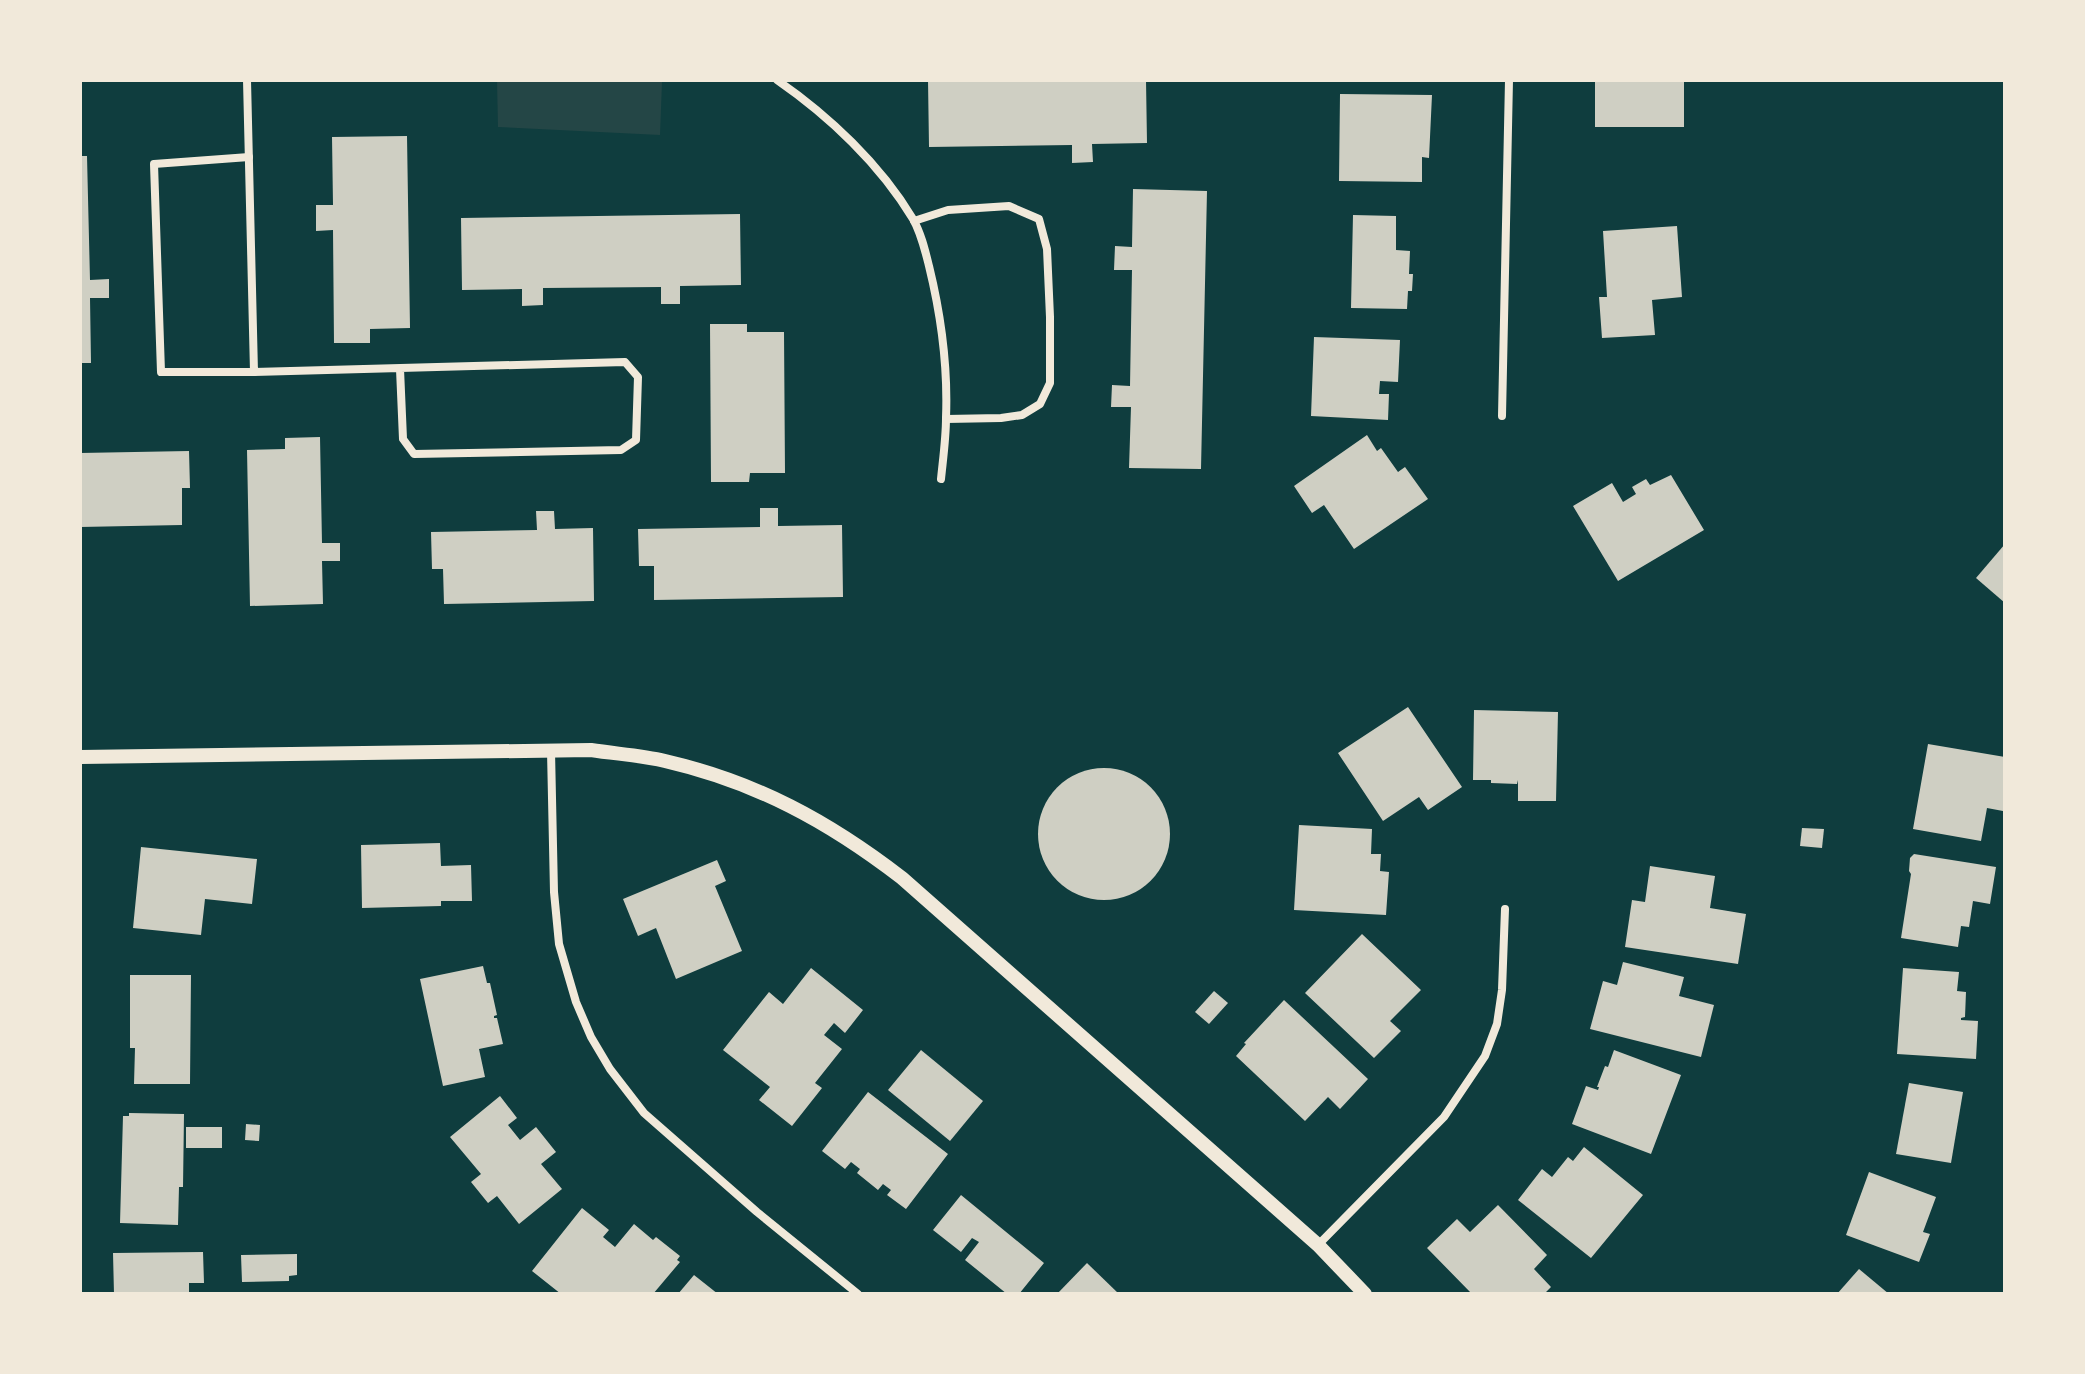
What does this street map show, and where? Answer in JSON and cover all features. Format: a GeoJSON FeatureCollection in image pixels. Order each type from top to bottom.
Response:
{"type":"FeatureCollection","features":[{"type":"Feature","properties":{"kind":"street"},"geometry":{"type":"LineString","coordinates":[[247,80],[254,372]]}},
{"type":"Feature","properties":{"kind":"street"},"geometry":{"type":"LineString","coordinates":[[777,80],[839,128],[888,184],[914,221],[922,241],[940,319],[946,419],[941,479]]}},
{"type":"Feature","properties":{"kind":"street"},"geometry":{"type":"LineString","coordinates":[[1502,416],[1509,80]]}},
{"type":"Feature","properties":{"kind":"street"},"geometry":{"type":"LineString","coordinates":[[249,157],[154,164],[161,372],[625,362],[638,377],[636,440],[621,450],[414,454],[403,439],[400,369]]}},
{"type":"Feature","properties":{"kind":"street"},"geometry":{"type":"LineString","coordinates":[[914,221],[948,210],[1009,206],[1039,219],[1047,249],[1050,383],[1040,404],[1022,415],[946,419]]}},
{"type":"Feature","properties":{"kind":"street"},"geometry":{"type":"LineString","coordinates":[[80,757],[591,750],[662,760],[763,793],[809,815],[867,851],[914,889],[1318,1245],[1365,1294]]}},
{"type":"Feature","properties":{"kind":"street"},"geometry":{"type":"LineString","coordinates":[[551,751],[554,892],[559,944],[576,1002],[591,1037],[610,1069],[644,1113],[757,1212],[858,1294]]}},
{"type":"Feature","properties":{"kind":"street"},"geometry":{"type":"LineString","coordinates":[[1318,1245],[1444,1117],[1485,1056],[1497,1024],[1502,990],[1505,909]]}},
{"type":"Feature","properties":{"kind":"shaded area"},"geometry":{"type":"Polygon","coordinates":[[[497,80],[662,82],[660,135],[498,127],[497,80]]]}},
{"type":"Feature","properties":{"kind":"building"},"geometry":{"type":"Polygon","coordinates":[[[928,80],[1146,80],[1147,143],[1092,144],[1093,162],[1072,163],[1072,145],[929,147],[928,80]]]}},
{"type":"Feature","properties":{"kind":"building"},"geometry":{"type":"Polygon","coordinates":[[[1595,80],[1684,80],[1684,127],[1595,127],[1595,80]]]}},
{"type":"Feature","properties":{"kind":"building"},"geometry":{"type":"Polygon","coordinates":[[[1340,94],[1432,95],[1429,158],[1422,157],[1422,182],[1339,181],[1340,94]]]}},
{"type":"Feature","properties":{"kind":"building"},"geometry":{"type":"Polygon","coordinates":[[[407,136],[410,328],[370,329],[370,343],[334,343],[333,230],[316,231],[316,205],[333,205],[332,137],[407,136]]]}},
{"type":"Feature","properties":{"kind":"building"},"geometry":{"type":"Polygon","coordinates":[[[80,156],[87,156],[90,280],[109,279],[109,298],[90,298],[91,363],[80,363],[80,156]]]}},
{"type":"Feature","properties":{"kind":"building"},"geometry":{"type":"Polygon","coordinates":[[[1133,189],[1207,191],[1201,469],[1129,468],[1131,407],[1111,407],[1112,385],[1130,386],[1132,270],[1114,270],[1115,246],[1132,247],[1133,189]]]}},
{"type":"Feature","properties":{"kind":"building"},"geometry":{"type":"Polygon","coordinates":[[[740,214],[741,285],[680,286],[680,304],[661,304],[661,287],[543,288],[543,305],[522,306],[522,289],[462,290],[461,218],[740,214]]]}},
{"type":"Feature","properties":{"kind":"building"},"geometry":{"type":"Polygon","coordinates":[[[1353,215],[1396,216],[1396,250],[1410,251],[1409,274],[1413,274],[1407,309],[1351,308],[1353,215]]]}},
{"type":"Feature","properties":{"kind":"building"},"geometry":{"type":"Polygon","coordinates":[[[1677,226],[1682,297],[1652,300],[1655,335],[1602,338],[1599,297],[1607,297],[1603,231],[1677,226]]]}},
{"type":"Feature","properties":{"kind":"building"},"geometry":{"type":"Polygon","coordinates":[[[710,324],[747,324],[747,332],[784,332],[785,473],[750,473],[749,482],[711,482],[710,324]]]}},
{"type":"Feature","properties":{"kind":"building"},"geometry":{"type":"Polygon","coordinates":[[[1314,337],[1400,340],[1398,382],[1380,381],[1379,394],[1389,394],[1388,420],[1311,416],[1314,337]]]}},
{"type":"Feature","properties":{"kind":"building"},"geometry":{"type":"Polygon","coordinates":[[[1367,435],[1377,451],[1381,448],[1398,472],[1405,467],[1428,499],[1354,549],[1324,505],[1312,513],[1294,486],[1367,435]]]}},
{"type":"Feature","properties":{"kind":"building"},"geometry":{"type":"Polygon","coordinates":[[[320,437],[322,543],[340,543],[340,561],[322,561],[323,604],[250,606],[247,450],[285,449],[285,438],[320,437]]]}},
{"type":"Feature","properties":{"kind":"building"},"geometry":{"type":"Polygon","coordinates":[[[189,451],[190,488],[182,488],[182,525],[80,527],[80,453],[189,451]]]}},
{"type":"Feature","properties":{"kind":"building"},"geometry":{"type":"Polygon","coordinates":[[[1671,475],[1704,530],[1618,581],[1573,506],[1612,483],[1623,502],[1636,494],[1632,487],[1646,479],[1650,485],[1671,475]]]}},
{"type":"Feature","properties":{"kind":"building"},"geometry":{"type":"Polygon","coordinates":[[[760,508],[778,508],[778,526],[842,525],[843,597],[654,600],[654,566],[639,566],[638,529],[760,527],[760,508]]]}},
{"type":"Feature","properties":{"kind":"building"},"geometry":{"type":"Polygon","coordinates":[[[536,511],[554,511],[555,529],[593,528],[594,601],[444,604],[443,569],[432,569],[431,532],[537,530],[536,511]]]}},
{"type":"Feature","properties":{"kind":"building"},"geometry":{"type":"Polygon","coordinates":[[[2005,544],[2005,603],[1976,578],[2005,544]]]}},
{"type":"Feature","properties":{"kind":"building"},"geometry":{"type":"Polygon","coordinates":[[[1408,707],[1462,787],[1428,810],[1419,797],[1383,821],[1338,753],[1408,707]]]}},
{"type":"Feature","properties":{"kind":"building"},"geometry":{"type":"Polygon","coordinates":[[[1474,710],[1558,712],[1556,801],[1518,801],[1518,780],[1517,784],[1473,780],[1474,710]]]}},
{"type":"Feature","properties":{"kind":"building"},"geometry":{"type":"Polygon","coordinates":[[[1928,744],[2005,757],[2003,811],[1987,808],[1981,841],[1913,829],[1928,744]]]}},
{"type":"Feature","properties":{"kind":"building"},"geometry":{"type":"Polygon","coordinates":[[[1104,768],[1141,779],[1159,797],[1170,834],[1159,871],[1141,889],[1104,900],[1067,889],[1049,871],[1038,834],[1049,797],[1067,779],[1104,768]]]}},
{"type":"Feature","properties":{"kind":"building"},"geometry":{"type":"Polygon","coordinates":[[[1299,825],[1372,829],[1371,854],[1381,854],[1380,871],[1389,872],[1386,915],[1294,910],[1299,825]]]}},
{"type":"Feature","properties":{"kind":"building"},"geometry":{"type":"Polygon","coordinates":[[[1802,828],[1824,829],[1822,848],[1800,846],[1802,828]]]}},
{"type":"Feature","properties":{"kind":"building"},"geometry":{"type":"Polygon","coordinates":[[[440,843],[441,866],[471,865],[472,901],[441,901],[441,906],[362,908],[361,845],[440,843]]]}},
{"type":"Feature","properties":{"kind":"building"},"geometry":{"type":"Polygon","coordinates":[[[141,847],[257,859],[252,904],[205,899],[201,935],[133,928],[141,847]]]}},
{"type":"Feature","properties":{"kind":"building"},"geometry":{"type":"Polygon","coordinates":[[[1914,854],[1996,867],[1990,904],[1973,901],[1969,927],[1961,926],[1958,947],[1901,938],[1911,874],[1910,858],[1914,854]]]}},
{"type":"Feature","properties":{"kind":"building"},"geometry":{"type":"Polygon","coordinates":[[[717,860],[726,881],[715,886],[742,951],[676,979],[656,928],[638,936],[623,899],[717,860]]]}},
{"type":"Feature","properties":{"kind":"building"},"geometry":{"type":"Polygon","coordinates":[[[1650,866],[1715,876],[1710,908],[1746,914],[1738,964],[1625,947],[1632,900],[1645,902],[1650,866]]]}},
{"type":"Feature","properties":{"kind":"building"},"geometry":{"type":"Polygon","coordinates":[[[1362,934],[1421,990],[1390,1021],[1401,1031],[1374,1058],[1305,993],[1362,934]]]}},
{"type":"Feature","properties":{"kind":"building"},"geometry":{"type":"Polygon","coordinates":[[[1623,962],[1684,977],[1679,996],[1714,1005],[1701,1057],[1590,1029],[1603,981],[1617,985],[1623,962]]]}},
{"type":"Feature","properties":{"kind":"building"},"geometry":{"type":"Polygon","coordinates":[[[483,966],[487,983],[490,983],[497,1015],[494,1018],[497,1018],[503,1044],[479,1049],[485,1077],[443,1086],[420,979],[483,966]]]}},
{"type":"Feature","properties":{"kind":"building"},"geometry":{"type":"Polygon","coordinates":[[[811,968],[863,1010],[845,1033],[834,1023],[824,1035],[842,1049],[815,1083],[822,1088],[792,1126],[759,1100],[770,1087],[723,1050],[769,992],[783,1004],[811,968]]]}},
{"type":"Feature","properties":{"kind":"building"},"geometry":{"type":"Polygon","coordinates":[[[1903,968],[1959,972],[1957,991],[1966,992],[1965,1017],[1961,1020],[1978,1021],[1976,1059],[1897,1054],[1903,968]]]}},
{"type":"Feature","properties":{"kind":"building"},"geometry":{"type":"Polygon","coordinates":[[[130,975],[191,975],[190,1084],[134,1084],[135,1048],[130,1048],[130,975]]]}},
{"type":"Feature","properties":{"kind":"building"},"geometry":{"type":"Polygon","coordinates":[[[1214,991],[1228,1003],[1209,1024],[1195,1012],[1214,991]]]}},
{"type":"Feature","properties":{"kind":"building"},"geometry":{"type":"Polygon","coordinates":[[[1284,1000],[1368,1079],[1340,1109],[1328,1097],[1305,1121],[1236,1056],[1284,1000]]]}},
{"type":"Feature","properties":{"kind":"building"},"geometry":{"type":"Polygon","coordinates":[[[921,1050],[983,1101],[950,1141],[888,1090],[921,1050]]]}},
{"type":"Feature","properties":{"kind":"building"},"geometry":{"type":"Polygon","coordinates":[[[1614,1050],[1681,1075],[1651,1154],[1572,1124],[1586,1086],[1598,1090],[1605,1066],[1608,1067],[1614,1050]]]}},
{"type":"Feature","properties":{"kind":"building"},"geometry":{"type":"Polygon","coordinates":[[[1909,1083],[1963,1092],[1951,1163],[1896,1154],[1909,1083]]]}},
{"type":"Feature","properties":{"kind":"building"},"geometry":{"type":"Polygon","coordinates":[[[868,1092],[948,1154],[906,1209],[887,1195],[891,1190],[883,1184],[878,1190],[857,1173],[860,1169],[851,1162],[845,1169],[822,1151],[868,1092]]]}},
{"type":"Feature","properties":{"kind":"building"},"geometry":{"type":"Polygon","coordinates":[[[500,1096],[517,1118],[508,1125],[520,1140],[536,1127],[556,1152],[541,1164],[562,1189],[519,1224],[497,1196],[488,1203],[471,1182],[481,1174],[450,1137],[500,1096]]]}},
{"type":"Feature","properties":{"kind":"building"},"geometry":{"type":"Polygon","coordinates":[[[129,1113],[184,1114],[183,1187],[179,1187],[178,1225],[120,1223],[123,1116],[129,1116],[129,1113]]]}},
{"type":"Feature","properties":{"kind":"building"},"geometry":{"type":"Polygon","coordinates":[[[246,1124],[260,1125],[259,1141],[245,1140],[246,1124]]]}},
{"type":"Feature","properties":{"kind":"building"},"geometry":{"type":"Polygon","coordinates":[[[186,1127],[222,1127],[222,1148],[186,1148],[186,1127]]]}},
{"type":"Feature","properties":{"kind":"building"},"geometry":{"type":"Polygon","coordinates":[[[1584,1147],[1643,1195],[1591,1258],[1518,1200],[1542,1169],[1552,1177],[1568,1157],[1573,1161],[1584,1147]]]}},
{"type":"Feature","properties":{"kind":"building"},"geometry":{"type":"Polygon","coordinates":[[[1869,1172],[1936,1197],[1923,1232],[1930,1234],[1919,1262],[1846,1235],[1869,1172]]]}},
{"type":"Feature","properties":{"kind":"building"},"geometry":{"type":"Polygon","coordinates":[[[961,1195],[1044,1263],[1019,1294],[1007,1294],[965,1260],[979,1242],[972,1238],[961,1252],[933,1230],[961,1195]]]}},
{"type":"Feature","properties":{"kind":"building"},"geometry":{"type":"Polygon","coordinates":[[[1498,1205],[1547,1255],[1534,1269],[1551,1287],[1544,1294],[1472,1294],[1427,1248],[1457,1219],[1470,1232],[1498,1205]]]}},
{"type":"Feature","properties":{"kind":"building"},"geometry":{"type":"Polygon","coordinates":[[[582,1208],[609,1230],[603,1237],[615,1247],[634,1224],[680,1256],[677,1260],[680,1262],[653,1294],[561,1294],[532,1271],[582,1208]]]}},
{"type":"Feature","properties":{"kind":"building"},"geometry":{"type":"Polygon","coordinates":[[[203,1252],[204,1283],[189,1283],[189,1294],[114,1294],[113,1253],[203,1252]]]}},
{"type":"Feature","properties":{"kind":"building"},"geometry":{"type":"Polygon","coordinates":[[[297,1254],[297,1275],[289,1276],[289,1281],[242,1282],[241,1255],[297,1254]]]}},
{"type":"Feature","properties":{"kind":"building"},"geometry":{"type":"Polygon","coordinates":[[[1087,1263],[1119,1294],[1057,1294],[1087,1263]]]}},
{"type":"Feature","properties":{"kind":"building"},"geometry":{"type":"Polygon","coordinates":[[[1859,1269],[1889,1294],[1837,1294],[1859,1269]]]}},
{"type":"Feature","properties":{"kind":"building"},"geometry":{"type":"Polygon","coordinates":[[[694,1275],[718,1294],[678,1294],[694,1275]]]}}]}
